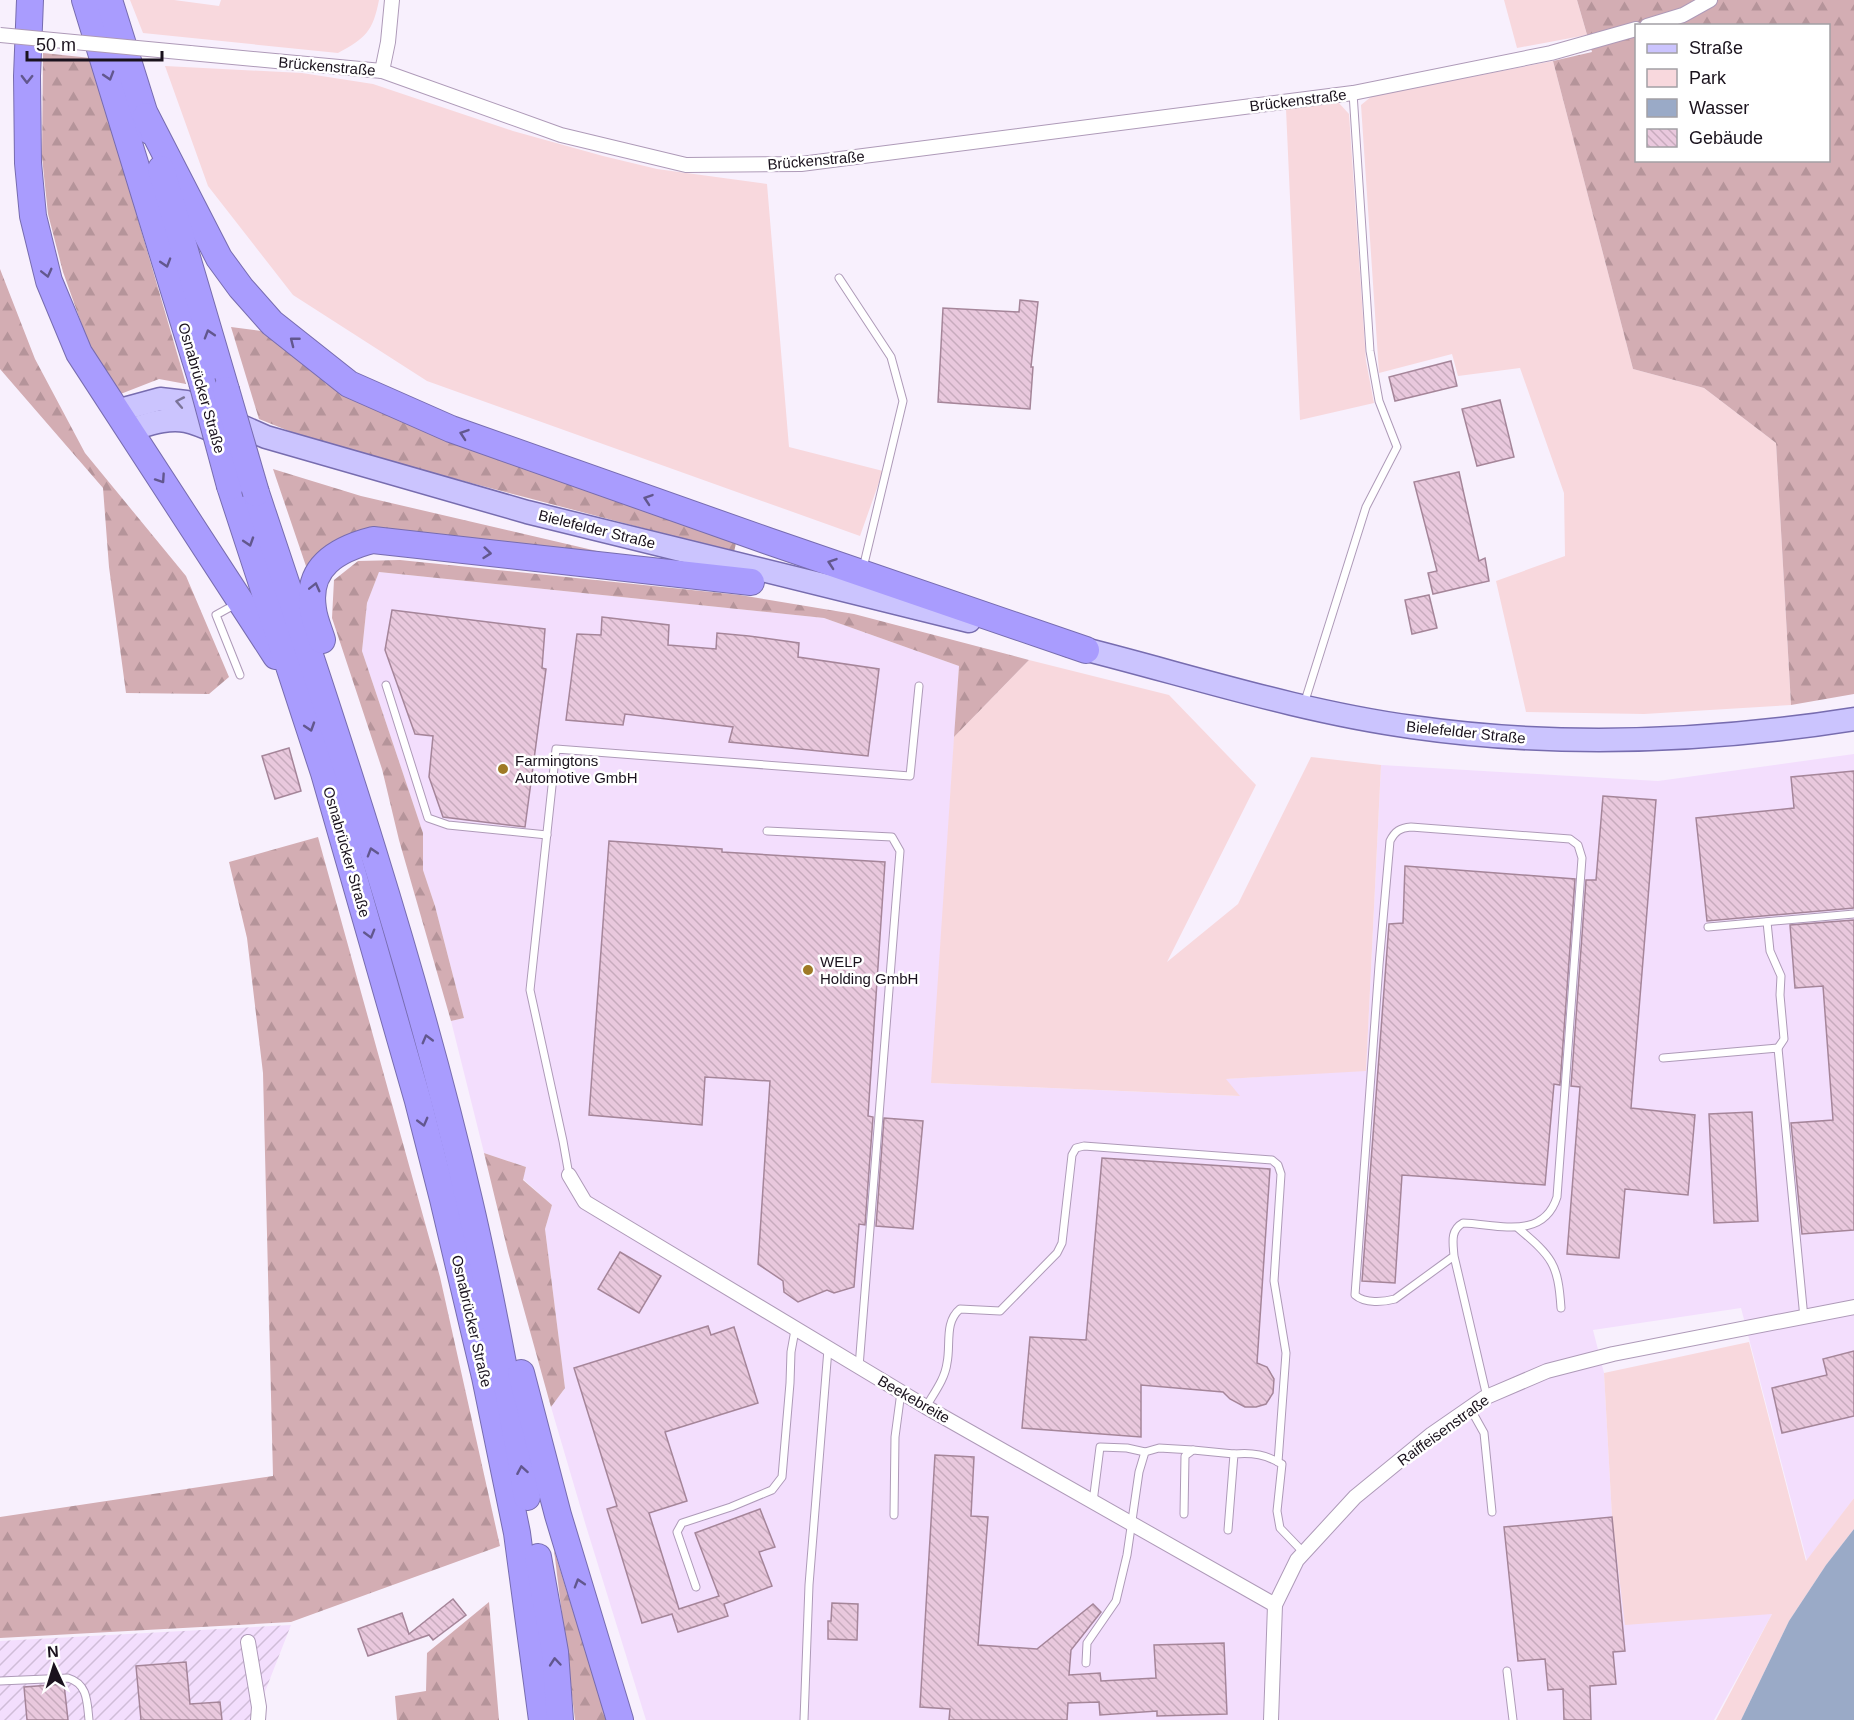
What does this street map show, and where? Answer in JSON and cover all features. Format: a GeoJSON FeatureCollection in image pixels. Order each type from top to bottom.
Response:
{"type":"FeatureCollection","features":[{"type":"Feature","properties":{"kind":"highway"},"geometry":{"type":"LineString","coordinates":[[30,0],[27,76],[28,163],[33,216],[49,281],[79,353],[297,687]]}},
{"type":"Feature","properties":{"kind":"highway","name":"Osnabrücker Straße"},"geometry":{"type":"LineString","coordinates":[[86,0],[202,382],[230,486],[324,772],[418,1101],[485,1377],[518,1533],[542,1720]]}},
{"type":"Feature","properties":{"kind":"highway","name":"Osnabrücker Straße"},"geometry":{"type":"LineString","coordinates":[[109,0],[146,116],[256,493],[327,705],[418,1007],[469,1197],[496,1319],[551,1630],[560,1720]]}},
{"type":"Feature","properties":{"kind":"highway"},"geometry":{"type":"LineString","coordinates":[[146,116],[219,258],[241,288],[272,323],[349,384],[451,429],[862,574],[1086,650]]}},
{"type":"Feature","properties":{"kind":"highway"},"geometry":{"type":"LineString","coordinates":[[327,705],[328,663],[312,608],[313,586],[325,561],[348,546],[373,540],[751,582]]}},
{"type":"Feature","properties":{"kind":"highway"},"geometry":{"type":"LineString","coordinates":[[469,1197],[519,1365],[558,1515],[620,1720]]}},
{"type":"Feature","properties":{"kind":"main road","name":"Bielefelder Straße"},"geometry":{"type":"LineString","coordinates":[[122,421],[160,399],[186,402],[266,437],[526,512],[1086,650],[1304,707],[1411,727],[1521,739],[1639,739],[1788,729],[1854,719]]}},
{"type":"Feature","properties":{"kind":"main road","name":"Bielefelder Straße"},"geometry":{"type":"LineString","coordinates":[[122,421],[150,423],[186,421],[266,452],[751,582],[1086,650]]}},
{"type":"Feature","properties":{"kind":"street"},"geometry":{"type":"LineString","coordinates":[[382,71],[388,42],[392,0]]}},
{"type":"Feature","properties":{"kind":"street"},"geometry":{"type":"LineString","coordinates":[[1654,24],[1683,15],[1710,0]]}},
{"type":"Feature","properties":{"kind":"street","name":"Brückenstraße"},"geometry":{"type":"LineString","coordinates":[[0,35],[382,71],[561,135],[686,165],[801,164],[1353,93],[1551,53],[1635,29]]}},
{"type":"Feature","properties":{"kind":"street","name":"Beekebreite"},"geometry":{"type":"LineString","coordinates":[[569,1175],[585,1202],[795,1330],[1275,1605]]}},
{"type":"Feature","properties":{"kind":"street","name":"Raiffeisenstraße"},"geometry":{"type":"LineString","coordinates":[[1271,1720],[1275,1605],[1297,1560],[1355,1497],[1432,1434],[1487,1396],[1548,1371],[1613,1354],[1854,1307]]}},
{"type":"Feature","properties":{"kind":"street"},"geometry":{"type":"LineString","coordinates":[[248,1642],[259,1707],[258,1720]]}},
{"type":"Feature","properties":{"kind":"lane"},"geometry":{"type":"LineString","coordinates":[[1304,707],[1366,507],[1397,447],[1379,400],[1370,351],[1353,93]]}},
{"type":"Feature","properties":{"kind":"lane"},"geometry":{"type":"LineString","coordinates":[[839,279],[891,357],[903,401],[862,574]]}},
{"type":"Feature","properties":{"kind":"lane"},"geometry":{"type":"LineString","coordinates":[[240,675],[216,615],[242,601]]}},
{"type":"Feature","properties":{"kind":"lane"},"geometry":{"type":"LineString","coordinates":[[386,685],[428,818],[448,825],[547,835]]}},
{"type":"Feature","properties":{"kind":"lane"},"geometry":{"type":"LineString","coordinates":[[569,1175],[530,990],[556,749],[910,776],[919,686]]}},
{"type":"Feature","properties":{"kind":"lane"},"geometry":{"type":"LineString","coordinates":[[1454,1256],[1395,1299],[1386,1302],[1366,1300],[1359,1299],[1356,1295],[1390,841],[1395,832],[1403,828],[1537,835],[1570,840],[1581,850],[1557,1197],[1551,1211],[1540,1221],[1518,1228],[1463,1223],[1455,1228],[1453,1233],[1454,1256],[1487,1396]]}},
{"type":"Feature","properties":{"kind":"lane"},"geometry":{"type":"LineString","coordinates":[[767,831],[892,837],[900,851],[859,1367]]}},
{"type":"Feature","properties":{"kind":"lane"},"geometry":{"type":"LineString","coordinates":[[1708,927],[1854,914]]}},
{"type":"Feature","properties":{"kind":"lane"},"geometry":{"type":"LineString","coordinates":[[1767,922],[1770,951],[1781,976],[1780,995],[1785,1038],[1778,1048],[1804,1318]]}},
{"type":"Feature","properties":{"kind":"lane"},"geometry":{"type":"LineString","coordinates":[[1663,1058],[1778,1048]]}},
{"type":"Feature","properties":{"kind":"lane"},"geometry":{"type":"LineString","coordinates":[[926,1407],[947,1365],[950,1322],[953,1315],[960,1309],[1000,1311],[1058,1252],[1062,1243],[1072,1155],[1076,1148],[1084,1146],[1272,1160],[1278,1165],[1281,1174],[1274,1281],[1286,1353],[1278,1462]]}},
{"type":"Feature","properties":{"kind":"lane"},"geometry":{"type":"LineString","coordinates":[[1518,1228],[1536,1243],[1552,1263],[1558,1275],[1562,1308]]}},
{"type":"Feature","properties":{"kind":"lane"},"geometry":{"type":"LineString","coordinates":[[696,1587],[676,1532],[682,1523],[731,1507],[772,1490],[782,1477],[790,1394],[791,1352],[795,1330]]}},
{"type":"Feature","properties":{"kind":"lane"},"geometry":{"type":"LineString","coordinates":[[804,1720],[809,1585],[828,1349]]}},
{"type":"Feature","properties":{"kind":"lane"},"geometry":{"type":"LineString","coordinates":[[894,1515],[895,1437],[901,1392]]}},
{"type":"Feature","properties":{"kind":"lane"},"geometry":{"type":"LineString","coordinates":[[1470,1408],[1484,1433],[1492,1512]]}},
{"type":"Feature","properties":{"kind":"lane"},"geometry":{"type":"LineString","coordinates":[[1093,1502],[1100,1447],[1127,1448],[1145,1452],[1160,1448],[1264,1455],[1282,1464],[1277,1511],[1280,1528],[1304,1553]]}},
{"type":"Feature","properties":{"kind":"lane"},"geometry":{"type":"LineString","coordinates":[[1184,1514],[1185,1456],[1193,1450]]}},
{"type":"Feature","properties":{"kind":"lane"},"geometry":{"type":"LineString","coordinates":[[1086,1663],[1087,1643],[1116,1601],[1127,1555],[1139,1472],[1145,1452]]}},
{"type":"Feature","properties":{"kind":"lane"},"geometry":{"type":"LineString","coordinates":[[1228,1530],[1234,1454]]}},
{"type":"Feature","properties":{"kind":"lane"},"geometry":{"type":"LineString","coordinates":[[1507,1671],[1513,1720]]}},
{"type":"Feature","properties":{"kind":"lane"},"geometry":{"type":"LineString","coordinates":[[0,1681],[68,1678],[76,1680],[85,1693],[89,1720]]}},
{"type":"Feature","properties":{"kind":"shaded area"},"geometry":{"type":"Polygon","coordinates":[[[379,572],[824,618],[959,666],[932,1083],[1239,1096],[1225,1079],[1366,1070],[1381,765],[1658,781],[1854,754],[1854,1498],[1807,1561],[1741,1308],[1593,1330],[1604,1373],[1612,1517],[1772,1614],[1714,1720],[646,1720],[551,1407],[565,1388],[545,1229],[552,1205],[523,1179],[526,1167],[484,1153],[451,1021],[464,1018],[435,906],[423,870],[423,833],[362,651],[367,603],[379,572]]]}},
{"type":"Feature","properties":{"kind":"shaded area"},"geometry":{"type":"Polygon","coordinates":[[[291,1625],[259,1707],[258,1720],[0,1720],[0,1641],[291,1625]]]}},
{"type":"Feature","properties":{"kind":"green space"},"geometry":{"type":"Polygon","coordinates":[[[130,0],[174,0],[219,6],[221,0],[379,0],[374,19],[367,32],[362,38],[338,53],[143,33],[130,0]]]}},
{"type":"Feature","properties":{"kind":"green space"},"geometry":{"type":"Polygon","coordinates":[[[1504,0],[1577,0],[1587,35],[1517,48],[1504,0]]]}},
{"type":"Feature","properties":{"kind":"green space"},"geometry":{"type":"Polygon","coordinates":[[[1577,0],[1854,0],[1854,694],[1791,705],[1776,443],[1704,388],[1633,369],[1553,61],[1592,52],[1577,0]]]}},
{"type":"Feature","properties":{"kind":"green space"},"geometry":{"type":"Polygon","coordinates":[[[43,53],[91,58],[186,384],[159,379],[118,395],[88,342],[63,272],[48,214],[42,157],[43,53]]]}},
{"type":"Feature","properties":{"kind":"green space"},"geometry":{"type":"Polygon","coordinates":[[[1553,61],[1633,369],[1704,388],[1776,443],[1791,705],[1644,714],[1526,712],[1496,581],[1565,556],[1564,493],[1520,368],[1458,376],[1452,354],[1379,373],[1361,105],[1372,96],[1553,61]]]}},
{"type":"Feature","properties":{"kind":"green space"},"geometry":{"type":"Polygon","coordinates":[[[165,66],[302,73],[373,84],[513,131],[603,156],[657,169],[767,184],[789,447],[883,471],[860,536],[427,381],[293,295],[208,186],[165,66]]]}},
{"type":"Feature","properties":{"kind":"green space"},"geometry":{"type":"Polygon","coordinates":[[[1338,102],[1349,114],[1366,361],[1374,403],[1300,420],[1286,109],[1338,102]]]}},
{"type":"Feature","properties":{"kind":"green space"},"geometry":{"type":"Polygon","coordinates":[[[0,269],[35,359],[85,453],[186,576],[229,677],[209,694],[126,693],[109,567],[103,488],[0,369],[0,269]]]}},
{"type":"Feature","properties":{"kind":"green space"},"geometry":{"type":"Polygon","coordinates":[[[231,327],[261,331],[343,394],[737,539],[734,552],[319,443],[259,419],[231,327]]]}},
{"type":"Feature","properties":{"kind":"green space"},"geometry":{"type":"Polygon","coordinates":[[[273,469],[361,496],[631,559],[385,533],[308,572],[273,469]]]}},
{"type":"Feature","properties":{"kind":"green space"},"geometry":{"type":"Polygon","coordinates":[[[400,560],[740,595],[854,614],[1029,660],[954,737],[959,666],[824,618],[379,572],[367,603],[362,651],[423,833],[423,870],[435,906],[464,1018],[451,1021],[399,840],[382,769],[332,618],[334,580],[358,561],[400,560]]]}},
{"type":"Feature","properties":{"kind":"green space"},"geometry":{"type":"Polygon","coordinates":[[[1029,660],[1169,695],[1256,785],[1167,962],[1238,904],[1311,757],[1381,765],[1366,1071],[1226,1079],[1240,1096],[931,1083],[954,737],[1029,660]]]}},
{"type":"Feature","properties":{"kind":"green space"},"geometry":{"type":"Polygon","coordinates":[[[318,837],[440,1277],[500,1546],[291,1622],[0,1638],[0,1517],[273,1476],[263,1073],[247,938],[229,862],[318,837]]]}},
{"type":"Feature","properties":{"kind":"green space"},"geometry":{"type":"Polygon","coordinates":[[[484,1153],[526,1167],[523,1180],[552,1205],[545,1229],[565,1388],[551,1407],[508,1252],[484,1153]]]}},
{"type":"Feature","properties":{"kind":"green space"},"geometry":{"type":"Polygon","coordinates":[[[1749,1342],[1806,1561],[1854,1498],[1854,1529],[1826,1565],[1789,1621],[1741,1720],[1716,1720],[1772,1614],[1625,1625],[1612,1517],[1604,1373],[1749,1342]]]}},
{"type":"Feature","properties":{"kind":"green space"},"geometry":{"type":"Polygon","coordinates":[[[554,1550],[607,1720],[575,1720],[554,1550]]]}},
{"type":"Feature","properties":{"kind":"green space"},"geometry":{"type":"Polygon","coordinates":[[[489,1602],[499,1720],[397,1720],[395,1696],[426,1691],[427,1653],[489,1602]]]}},
{"type":"Feature","properties":{"kind":"water"},"geometry":{"type":"Polygon","coordinates":[[[1854,1529],[1854,1720],[1741,1720],[1789,1621],[1826,1565],[1854,1529]]]}},
{"type":"Feature","properties":{"kind":"building"},"geometry":{"type":"Polygon","coordinates":[[[1020,300],[1038,302],[1031,367],[1033,367],[1030,409],[938,402],[943,308],[1019,312],[1020,300]]]}},
{"type":"Feature","properties":{"kind":"building"},"geometry":{"type":"Polygon","coordinates":[[[1451,361],[1457,386],[1395,401],[1389,377],[1451,361]]]}},
{"type":"Feature","properties":{"kind":"building"},"geometry":{"type":"Polygon","coordinates":[[[1500,400],[1514,457],[1477,466],[1462,409],[1500,400]]]}},
{"type":"Feature","properties":{"kind":"building"},"geometry":{"type":"Polygon","coordinates":[[[1459,472],[1479,561],[1485,558],[1489,581],[1433,594],[1428,573],[1437,571],[1414,482],[1459,472]]]}},
{"type":"Feature","properties":{"kind":"building"},"geometry":{"type":"Polygon","coordinates":[[[1429,595],[1437,628],[1412,634],[1405,600],[1429,595]]]}},
{"type":"Feature","properties":{"kind":"building"},"geometry":{"type":"Polygon","coordinates":[[[392,610],[545,629],[542,668],[546,669],[525,827],[443,817],[429,777],[433,736],[415,734],[385,650],[392,610]]]}},
{"type":"Feature","properties":{"kind":"building"},"geometry":{"type":"Polygon","coordinates":[[[602,617],[669,625],[668,645],[716,649],[717,633],[749,636],[799,643],[798,657],[879,669],[868,756],[729,742],[733,727],[625,714],[623,725],[566,720],[577,634],[601,635],[602,617]]]}},
{"type":"Feature","properties":{"kind":"building"},"geometry":{"type":"Polygon","coordinates":[[[289,748],[301,791],[275,799],[262,756],[289,748]]]}},
{"type":"Feature","properties":{"kind":"building"},"geometry":{"type":"Polygon","coordinates":[[[1854,771],[1854,908],[1707,921],[1696,818],[1794,808],[1791,777],[1854,771]]]}},
{"type":"Feature","properties":{"kind":"building"},"geometry":{"type":"Polygon","coordinates":[[[1603,796],[1656,800],[1631,1108],[1695,1115],[1688,1195],[1625,1189],[1619,1258],[1567,1254],[1580,1087],[1571,1086],[1586,880],[1596,880],[1603,796]]]}},
{"type":"Feature","properties":{"kind":"building"},"geometry":{"type":"Polygon","coordinates":[[[609,841],[722,849],[722,852],[885,862],[868,1116],[873,1117],[865,1225],[859,1224],[854,1287],[834,1293],[827,1290],[798,1302],[784,1292],[783,1281],[758,1264],[770,1081],[705,1077],[702,1125],[589,1115],[609,841]]]}},
{"type":"Feature","properties":{"kind":"building"},"geometry":{"type":"Polygon","coordinates":[[[1405,866],[1575,879],[1560,1085],[1554,1084],[1545,1185],[1402,1175],[1395,1283],[1362,1281],[1389,924],[1403,923],[1405,866]]]}},
{"type":"Feature","properties":{"kind":"building"},"geometry":{"type":"Polygon","coordinates":[[[1854,920],[1854,1230],[1802,1234],[1791,1123],[1833,1120],[1823,986],[1795,988],[1790,925],[1854,920]]]}},
{"type":"Feature","properties":{"kind":"building"},"geometry":{"type":"Polygon","coordinates":[[[1752,1112],[1758,1221],[1714,1223],[1709,1114],[1752,1112]]]}},
{"type":"Feature","properties":{"kind":"building"},"geometry":{"type":"Polygon","coordinates":[[[884,1118],[923,1121],[913,1229],[876,1226],[884,1118]]]}},
{"type":"Feature","properties":{"kind":"building"},"geometry":{"type":"Polygon","coordinates":[[[1102,1158],[1270,1169],[1257,1363],[1267,1367],[1274,1379],[1273,1393],[1266,1404],[1245,1407],[1230,1399],[1223,1392],[1141,1385],[1141,1437],[1022,1428],[1030,1337],[1086,1340],[1102,1158]]]}},
{"type":"Feature","properties":{"kind":"building"},"geometry":{"type":"Polygon","coordinates":[[[620,1252],[661,1276],[639,1313],[598,1289],[620,1252]]]}},
{"type":"Feature","properties":{"kind":"building"},"geometry":{"type":"Polygon","coordinates":[[[708,1326],[711,1335],[734,1327],[758,1403],[665,1432],[687,1501],[649,1513],[679,1609],[719,1596],[695,1533],[760,1509],[775,1547],[759,1552],[772,1586],[724,1604],[728,1616],[678,1632],[672,1614],[642,1623],[607,1509],[617,1506],[574,1368],[708,1326]]]}},
{"type":"Feature","properties":{"kind":"building"},"geometry":{"type":"Polygon","coordinates":[[[1854,1351],[1854,1416],[1782,1433],[1772,1388],[1827,1375],[1823,1359],[1854,1351]]]}},
{"type":"Feature","properties":{"kind":"building"},"geometry":{"type":"Polygon","coordinates":[[[935,1455],[974,1457],[971,1516],[988,1517],[978,1645],[1037,1649],[1093,1604],[1101,1612],[1071,1650],[1069,1675],[1100,1673],[1101,1681],[1156,1678],[1154,1645],[1224,1643],[1227,1714],[1157,1716],[1157,1711],[1100,1715],[1099,1702],[1068,1703],[1067,1720],[949,1720],[950,1709],[920,1707],[935,1455]]]}},
{"type":"Feature","properties":{"kind":"building"},"geometry":{"type":"Polygon","coordinates":[[[1612,1517],[1625,1651],[1613,1652],[1616,1684],[1590,1686],[1591,1720],[1564,1720],[1563,1689],[1548,1690],[1545,1659],[1518,1661],[1504,1527],[1612,1517]]]}},
{"type":"Feature","properties":{"kind":"building"},"geometry":{"type":"Polygon","coordinates":[[[453,1599],[466,1615],[433,1640],[429,1635],[368,1656],[358,1629],[402,1613],[409,1634],[453,1599]]]}},
{"type":"Feature","properties":{"kind":"building"},"geometry":{"type":"Polygon","coordinates":[[[832,1603],[858,1604],[857,1640],[828,1639],[828,1621],[831,1621],[832,1603]]]}},
{"type":"Feature","properties":{"kind":"building"},"geometry":{"type":"Polygon","coordinates":[[[186,1662],[190,1704],[220,1702],[222,1720],[141,1720],[136,1666],[186,1662]]]}},
{"type":"Feature","properties":{"kind":"building"},"geometry":{"type":"Polygon","coordinates":[[[64,1684],[68,1720],[27,1720],[24,1687],[64,1684]]]}},
{"type":"Feature","properties":{"kind":"place","name":"Farmingtons Automotive GmbH"},"geometry":{"type":"Point","coordinates":[503,769]}},
{"type":"Feature","properties":{"kind":"place","name":"WELP Holding GmbH"},"geometry":{"type":"Point","coordinates":[808,970]}}]}
